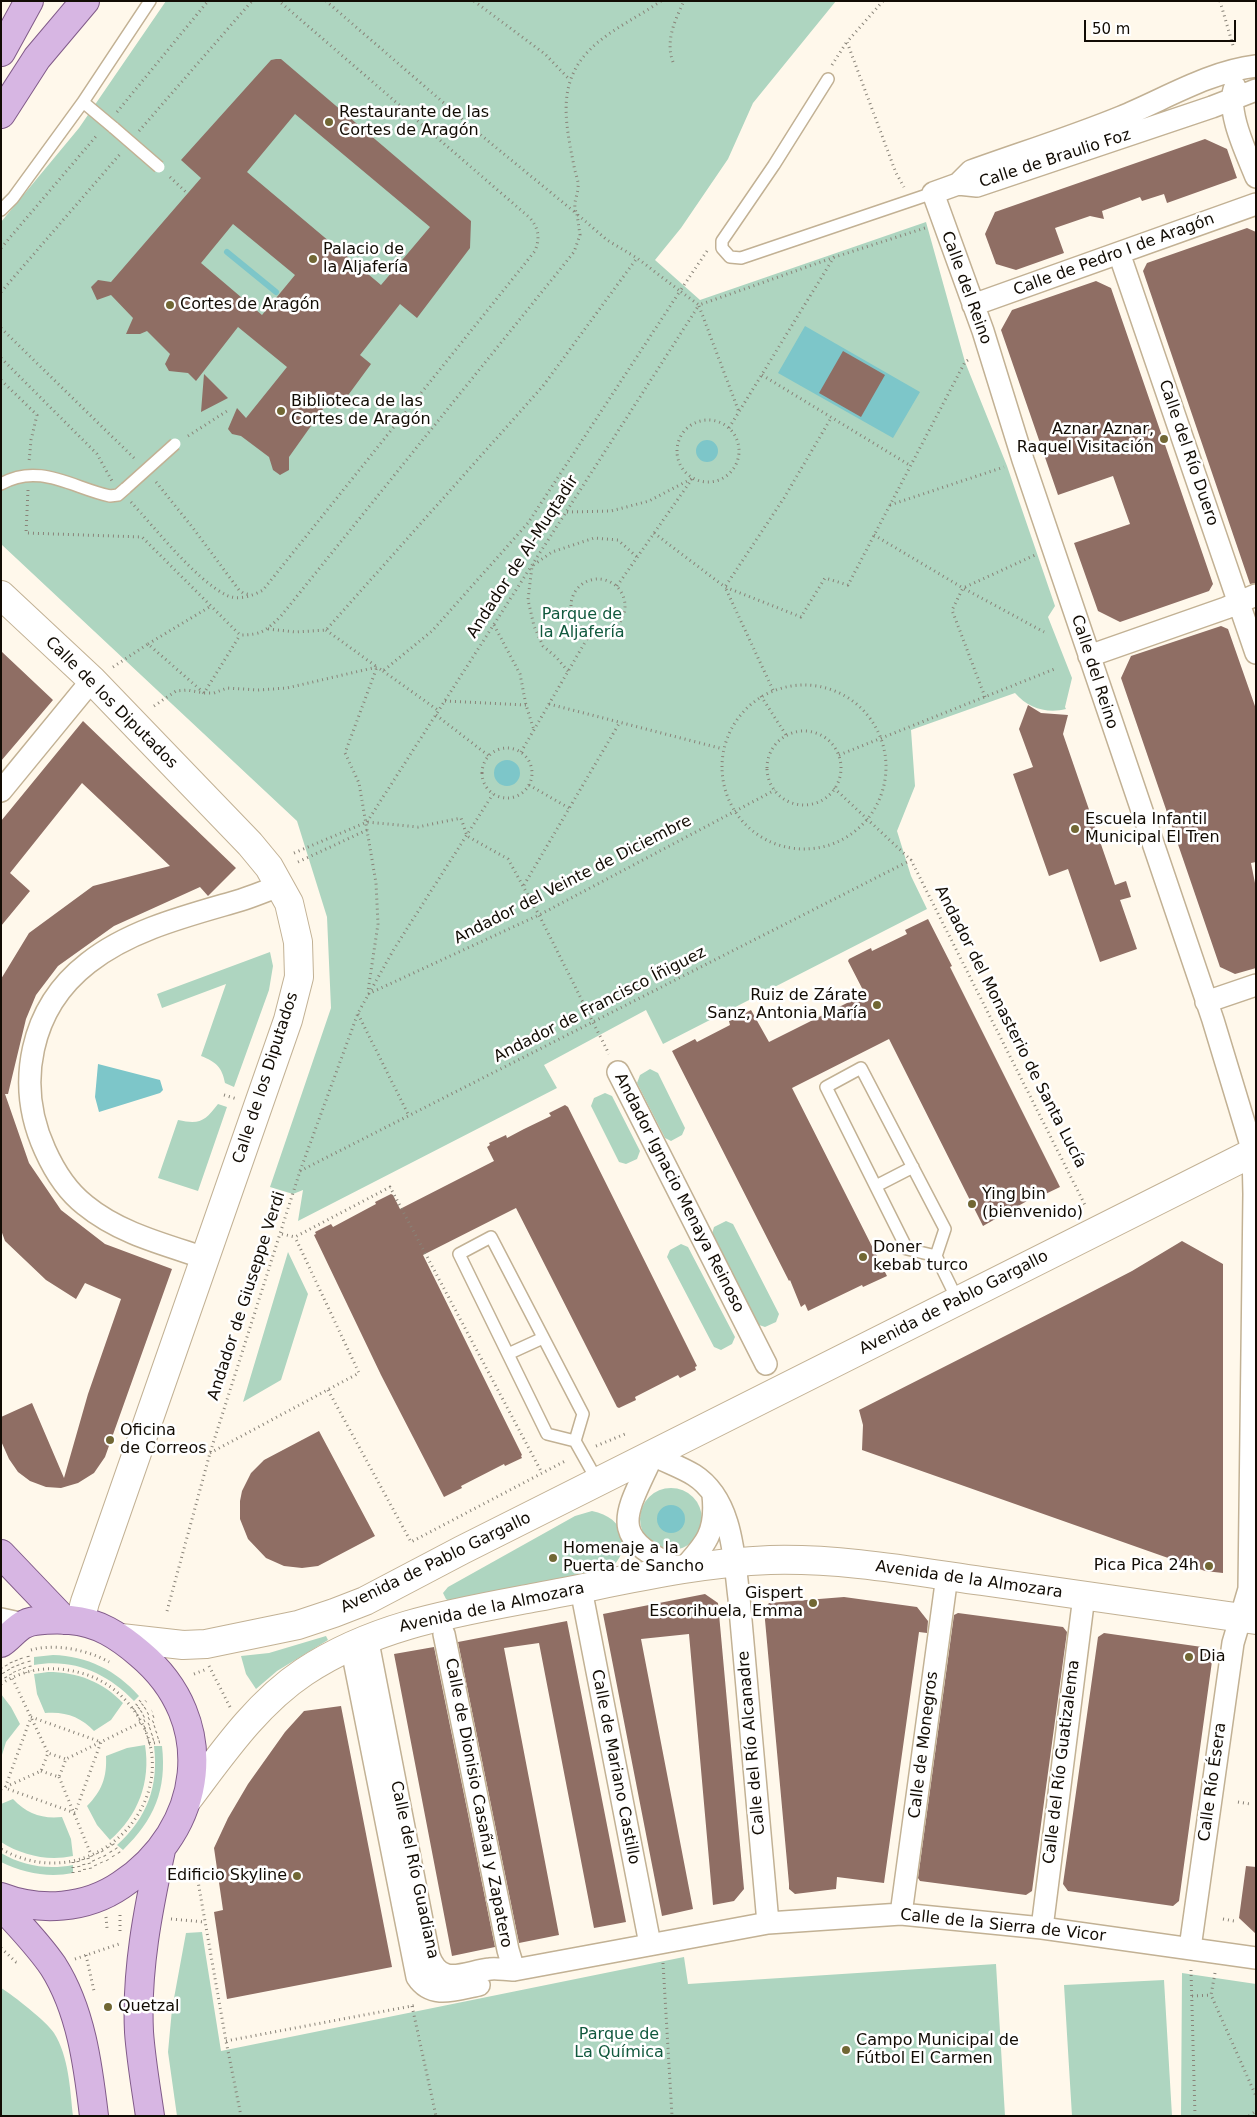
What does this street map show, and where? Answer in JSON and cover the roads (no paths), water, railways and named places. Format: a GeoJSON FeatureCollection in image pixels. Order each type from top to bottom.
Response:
{"type":"FeatureCollection","features":[{"type":"Feature","properties":{"kind":"main road"},"geometry":{"type":"LineString","coordinates":[[1,52],[29,1]]}},
{"type":"Feature","properties":{"kind":"main road"},"geometry":{"type":"LineString","coordinates":[[1,114],[37,58],[85,1]]}},
{"type":"Feature","properties":{"kind":"main road"},"geometry":{"type":"LineString","coordinates":[[1,1554],[72,1620]]}},
{"type":"Feature","properties":{"kind":"main road"},"geometry":{"type":"LineString","coordinates":[[1,1897],[20,1903],[47,1907],[84,1902],[105,1895],[124,1884],[146,1866],[161,1850],[177,1825],[188,1799],[192,1774],[188,1725],[180,1704],[157,1670],[121,1638],[94,1625],[72,1620],[13,1621],[13,1657]]}},
{"type":"Feature","properties":{"kind":"main road"},"geometry":{"type":"LineString","coordinates":[[150,2116],[139,2031],[140,1974],[150,1900],[161,1850]]}},
{"type":"Feature","properties":{"kind":"main road"},"geometry":{"type":"LineString","coordinates":[[1,1904],[54,1968],[75,2014],[87,2061],[94,2116]]}},
{"type":"Feature","properties":{"kind":"street"},"geometry":{"type":"LineString","coordinates":[[1256,66],[1236,85],[1232,98],[1240,134],[1256,177]]}},
{"type":"Feature","properties":{"kind":"street","name":"Calle de Braulio Foz"},"geometry":{"type":"LineString","coordinates":[[958,184],[971,171],[1119,118],[1200,82],[1243,68],[1256,66]]}},
{"type":"Feature","properties":{"kind":"street","name":"Calle de Braulio Foz"},"geometry":{"type":"LineString","coordinates":[[958,184],[977,186],[1212,107],[1256,90]]}},
{"type":"Feature","properties":{"kind":"street"},"geometry":{"type":"LineString","coordinates":[[933,192],[958,184]]}},
{"type":"Feature","properties":{"kind":"street","name":"Calle del Reino"},"geometry":{"type":"LineString","coordinates":[[933,192],[973,305],[1023,460],[1206,1002],[1254,1152],[1253,1371]]}},
{"type":"Feature","properties":{"kind":"street","name":"Calle de Pedro I de Aragón"},"geometry":{"type":"LineString","coordinates":[[973,305],[1256,204]]}},
{"type":"Feature","properties":{"kind":"street","name":"Calle del Río Duero"},"geometry":{"type":"LineString","coordinates":[[1119,253],[1247,599],[1256,652]]}},
{"type":"Feature","properties":{"kind":"street","name":"Calle de los Diputados"},"geometry":{"type":"LineString","coordinates":[[1,595],[102,674],[264,860],[288,903],[298,942],[299,968],[295,996],[85,1602],[72,1620]]}},
{"type":"Feature","properties":{"kind":"street"},"geometry":{"type":"LineString","coordinates":[[1089,656],[1247,599]]}},
{"type":"Feature","properties":{"kind":"street"},"geometry":{"type":"LineString","coordinates":[[1,791],[102,674]]}},
{"type":"Feature","properties":{"kind":"street"},"geometry":{"type":"LineString","coordinates":[[205,1258],[151,1240],[110,1223],[83,1204],[71,1192],[51,1163],[34,1122],[29,1090],[29,1071],[34,1046],[44,1020],[58,994],[74,975],[90,961],[148,930],[280,886]]}},
{"type":"Feature","properties":{"kind":"street"},"geometry":{"type":"LineString","coordinates":[[1206,1002],[1256,985]]}},
{"type":"Feature","properties":{"kind":"street","name":"Andador Ignacio Menaya Reinoso"},"geometry":{"type":"LineString","coordinates":[[618,1072],[766,1364]]}},
{"type":"Feature","properties":{"kind":"street","name":"Avenida de Pablo Gargallo"},"geometry":{"type":"LineString","coordinates":[[121,1638],[183,1645],[206,1644],[275,1630],[334,1613],[365,1601],[1254,1152]]}},
{"type":"Feature","properties":{"kind":"street","name":"Calle Río Ésera"},"geometry":{"type":"LineString","coordinates":[[1190,1948],[1233,1643],[1247,1618],[1253,1371]]}},
{"type":"Feature","properties":{"kind":"street"},"geometry":{"type":"LineString","coordinates":[[713,1496],[714,1522],[711,1533],[704,1546],[682,1570],[647,1553],[638,1546],[628,1527],[628,1508],[653,1455],[694,1475],[706,1486],[721,1507],[735,1563]]}},
{"type":"Feature","properties":{"kind":"street","name":"Avenida de la Almozara"},"geometry":{"type":"LineString","coordinates":[[188,1799],[223,1752],[281,1689],[304,1672],[359,1641],[432,1618],[682,1570],[772,1560],[825,1561],[1247,1618]]}},
{"type":"Feature","properties":{"kind":"street","name":"Calle del Río Alcanadre"},"geometry":{"type":"LineString","coordinates":[[735,1563],[768,1923]]}},
{"type":"Feature","properties":{"kind":"street","name":"Calle de Monegros"},"geometry":{"type":"LineString","coordinates":[[901,1914],[947,1576]]}},
{"type":"Feature","properties":{"kind":"street","name":"Calle de Mariano Castillo"},"geometry":{"type":"LineString","coordinates":[[581,1589],[650,1944]]}},
{"type":"Feature","properties":{"kind":"street","name":"Calle del Río Guatizalema"},"geometry":{"type":"LineString","coordinates":[[1042,1928],[1084,1596]]}},
{"type":"Feature","properties":{"kind":"street","name":"Calle de Dionisio Casañal y Zapatero"},"geometry":{"type":"LineString","coordinates":[[444,1634],[506,1941],[514,1970]]}},
{"type":"Feature","properties":{"kind":"street","name":"Calle del Río Guadiana"},"geometry":{"type":"LineString","coordinates":[[359,1641],[417,1977],[425,1987],[438,1992],[495,1982],[514,1970]]}},
{"type":"Feature","properties":{"kind":"street","name":"Calle de la Sierra de Vicor"},"geometry":{"type":"LineString","coordinates":[[514,1970],[768,1923],[901,1914],[1042,1928],[1256,1958]]}},
{"type":"Feature","properties":{"kind":"lane"},"geometry":{"type":"LineString","coordinates":[[1,210],[13,198],[83,102],[150,1]]}},
{"type":"Feature","properties":{"kind":"lane"},"geometry":{"type":"LineString","coordinates":[[828,79],[774,165],[722,241],[722,248],[730,257],[741,258],[933,192]]}},
{"type":"Feature","properties":{"kind":"lane"},"geometry":{"type":"LineString","coordinates":[[83,102],[159,167]]}},
{"type":"Feature","properties":{"kind":"lane"},"geometry":{"type":"LineString","coordinates":[[1,484],[20,476],[34,475],[108,496],[114,496],[124,490],[175,444]]}},
{"type":"Feature","properties":{"kind":"lane"},"geometry":{"type":"LineString","coordinates":[[936,1256],[907,1249],[826,1087],[861,1068],[946,1229],[936,1256],[958,1301]]}},
{"type":"Feature","properties":{"kind":"lane"},"geometry":{"type":"LineString","coordinates":[[876,1186],[913,1167]]}},
{"type":"Feature","properties":{"kind":"lane"},"geometry":{"type":"LineString","coordinates":[[575,1441],[547,1434],[459,1254],[490,1237],[583,1414],[575,1441],[598,1482]]}},
{"type":"Feature","properties":{"kind":"lane"},"geometry":{"type":"LineString","coordinates":[[508,1354],[543,1338]]}},
{"type":"Feature","properties":{"kind":"water"},"geometry":{"type":"Polygon","coordinates":[[[805,326],[920,392],[893,438],[778,373],[805,326]]]}},
{"type":"Feature","properties":{"kind":"water"},"geometry":{"type":"Polygon","coordinates":[[[703,440],[711,440],[718,447],[718,455],[711,462],[703,462],[696,455],[696,447],[703,440]]]}},
{"type":"Feature","properties":{"kind":"water"},"geometry":{"type":"Polygon","coordinates":[[[507,760],[516,764],[520,773],[516,782],[507,786],[498,782],[494,773],[498,764],[507,760]]]}},
{"type":"Feature","properties":{"kind":"water"},"geometry":{"type":"Polygon","coordinates":[[[98,1064],[160,1080],[163,1090],[160,1093],[99,1112],[95,1097],[98,1064]]]}},
{"type":"Feature","properties":{"kind":"water"},"geometry":{"type":"Polygon","coordinates":[[[671,1505],[681,1509],[685,1519],[681,1529],[671,1533],[661,1529],[657,1519],[661,1509],[671,1505]]]}},
{"type":"Feature","properties":{"kind":"waterway"},"geometry":{"type":"LineString","coordinates":[[227,252],[276,292]]}},
{"type":"Feature","properties":{"kind":"place","name":"Restaurante de las Cortes de Aragón"},"geometry":{"type":"Point","coordinates":[329,122]}},
{"type":"Feature","properties":{"kind":"place","name":"Palacio de la Aljafería"},"geometry":{"type":"Point","coordinates":[313,259]}},
{"type":"Feature","properties":{"kind":"place","name":"Cortes de Aragón"},"geometry":{"type":"Point","coordinates":[170,305]}},
{"type":"Feature","properties":{"kind":"place","name":"Biblioteca de las Cortes de Aragón"},"geometry":{"type":"Point","coordinates":[281,411]}},
{"type":"Feature","properties":{"kind":"place","name":"Aznar Aznar, Raquel Visitación"},"geometry":{"type":"Point","coordinates":[1164,439]}},
{"type":"Feature","properties":{"kind":"place","name":"Escuela Infantil Municipal El Tren"},"geometry":{"type":"Point","coordinates":[1075,829]}},
{"type":"Feature","properties":{"kind":"place","name":"Ruiz de Zárate Sanz, Antonia María"},"geometry":{"type":"Point","coordinates":[877,1005]}},
{"type":"Feature","properties":{"kind":"place","name":"Ying bin (bienvenido)"},"geometry":{"type":"Point","coordinates":[972,1204]}},
{"type":"Feature","properties":{"kind":"place","name":"Doner kebab turco"},"geometry":{"type":"Point","coordinates":[863,1257]}},
{"type":"Feature","properties":{"kind":"place","name":"Oficina de Correos"},"geometry":{"type":"Point","coordinates":[110,1440]}},
{"type":"Feature","properties":{"kind":"place","name":"Homenaje a la Puerta de Sancho"},"geometry":{"type":"Point","coordinates":[553,1558]}},
{"type":"Feature","properties":{"kind":"place","name":"Pica Pica 24h"},"geometry":{"type":"Point","coordinates":[1209,1566]}},
{"type":"Feature","properties":{"kind":"place","name":"Gispert Escorihuela, Emma"},"geometry":{"type":"Point","coordinates":[813,1603]}},
{"type":"Feature","properties":{"kind":"place","name":"Dia"},"geometry":{"type":"Point","coordinates":[1189,1657]}},
{"type":"Feature","properties":{"kind":"place","name":"Edificio Skyline"},"geometry":{"type":"Point","coordinates":[297,1876]}},
{"type":"Feature","properties":{"kind":"place","name":"Quetzal"},"geometry":{"type":"Point","coordinates":[108,2007]}},
{"type":"Feature","properties":{"kind":"place","name":"Campo Municipal de Fútbol El Carmen"},"geometry":{"type":"Point","coordinates":[846,2050]}},
{"type":"Feature","properties":{"kind":"park label","name":"Parque de la Aljafería"},"geometry":{"type":"Point","coordinates":[582,624]}},
{"type":"Feature","properties":{"kind":"park label","name":"Parque de La Química"},"geometry":{"type":"Point","coordinates":[619,2044]}}]}
